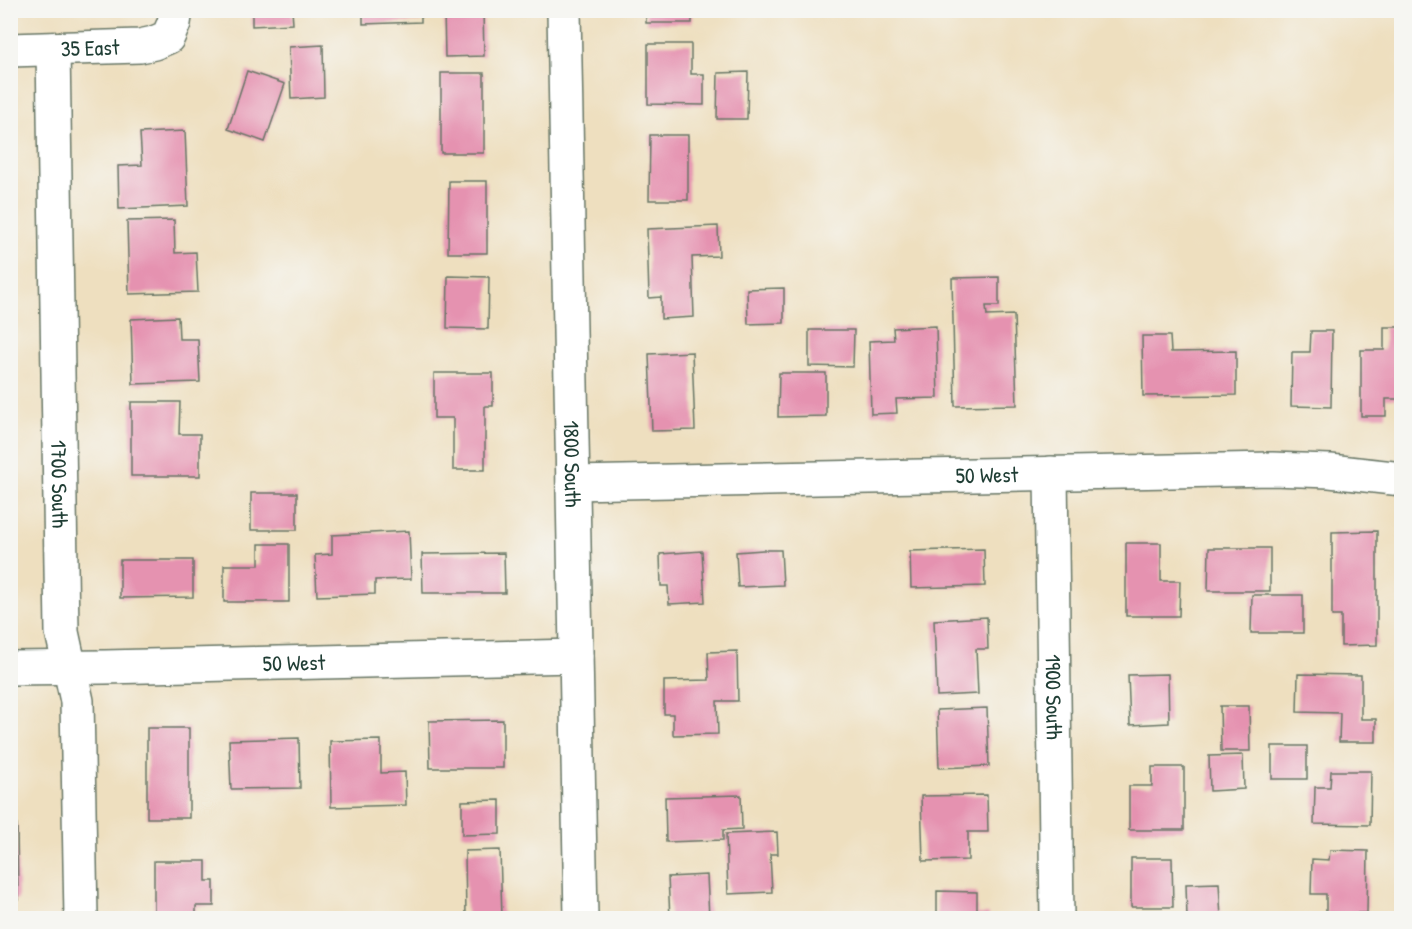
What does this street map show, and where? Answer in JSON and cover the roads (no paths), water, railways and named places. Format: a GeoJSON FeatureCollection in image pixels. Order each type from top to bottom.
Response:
{"type":"FeatureCollection","features":[{"type":"Feature","properties":{"kind":"street","name":"1800 South"},"geometry":{"type":"LineString","coordinates":[[564,10],[581,918]]}},
{"type":"Feature","properties":{"kind":"street","name":"35 East"},"geometry":{"type":"LineString","coordinates":[[10,50],[140,46],[154,42],[172,24]]}},
{"type":"Feature","properties":{"kind":"street","name":"1700 South"},"geometry":{"type":"LineString","coordinates":[[53,49],[62,632],[77,701],[81,918]]}},
{"type":"Feature","properties":{"kind":"street","name":"50 West"},"geometry":{"type":"LineString","coordinates":[[573,483],[1272,469],[1330,471],[1401,479]]}},
{"type":"Feature","properties":{"kind":"street","name":"1900 South"},"geometry":{"type":"LineString","coordinates":[[1051,473],[1057,918]]}},
{"type":"Feature","properties":{"kind":"street","name":"50 West"},"geometry":{"type":"LineString","coordinates":[[10,668],[576,656]]}}]}
